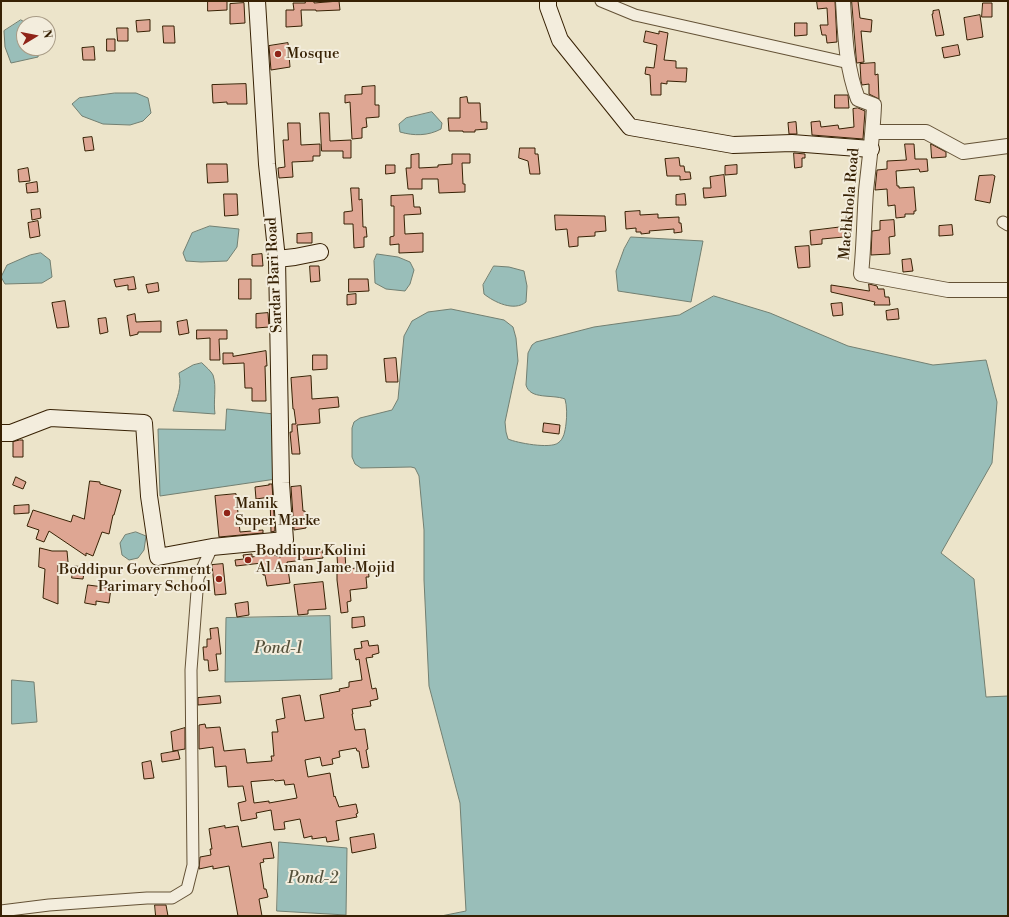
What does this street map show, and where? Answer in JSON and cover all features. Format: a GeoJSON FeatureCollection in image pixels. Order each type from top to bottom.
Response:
{"type":"FeatureCollection","features":[{"type":"Feature","properties":{"kind":"main road","name":"Sardar Bari Road"},"geometry":{"type":"LineString","coordinates":[[212,547],[282,544],[277,258],[267,164],[258,1]]}},
{"type":"Feature","properties":{"kind":"main road"},"geometry":{"type":"LineString","coordinates":[[548,1],[548,7],[560,40],[630,127],[733,145],[792,143],[871,149]]}},
{"type":"Feature","properties":{"kind":"main road"},"geometry":{"type":"LineString","coordinates":[[277,258],[295,257],[320,252]]}},
{"type":"Feature","properties":{"kind":"main road"},"geometry":{"type":"LineString","coordinates":[[1,433],[11,433],[50,418],[144,422],[150,496],[158,557],[212,547]]}},
{"type":"Feature","properties":{"kind":"street"},"geometry":{"type":"LineString","coordinates":[[601,1],[635,15],[849,63]]}},
{"type":"Feature","properties":{"kind":"street","name":"Machkhola Road"},"geometry":{"type":"LineString","coordinates":[[843,1],[852,82],[858,100],[874,105],[873,132],[866,192],[864,250],[861,274],[948,290],[1008,290]]}},
{"type":"Feature","properties":{"kind":"street"},"geometry":{"type":"LineString","coordinates":[[873,132],[926,132],[963,152],[1008,146]]}},
{"type":"Feature","properties":{"kind":"street"},"geometry":{"type":"LineString","coordinates":[[1,911],[49,905],[147,898],[172,898],[188,888],[193,865],[191,670],[198,578],[212,547]]}},
{"type":"Feature","properties":{"kind":"water"},"geometry":{"type":"Polygon","coordinates":[[[16,23],[16,56],[38,57],[11,63],[5,47],[4,31],[16,23]]]}},
{"type":"Feature","properties":{"kind":"water"},"geometry":{"type":"Polygon","coordinates":[[[115,93],[136,93],[148,98],[151,113],[143,121],[130,125],[103,124],[82,116],[72,104],[79,98],[115,93]]]}},
{"type":"Feature","properties":{"kind":"water"},"geometry":{"type":"Polygon","coordinates":[[[432,112],[442,123],[441,129],[421,135],[400,132],[399,124],[406,118],[432,112]]]}},
{"type":"Feature","properties":{"kind":"water"},"geometry":{"type":"Polygon","coordinates":[[[210,226],[239,229],[237,247],[227,261],[186,261],[183,253],[192,233],[210,226]]]}},
{"type":"Feature","properties":{"kind":"water"},"geometry":{"type":"Polygon","coordinates":[[[631,237],[703,241],[691,302],[618,291],[616,271],[624,249],[631,237]]]}},
{"type":"Feature","properties":{"kind":"water"},"geometry":{"type":"Polygon","coordinates":[[[41,253],[50,260],[52,277],[42,283],[5,284],[1,277],[7,265],[30,255],[41,253]]]}},
{"type":"Feature","properties":{"kind":"water"},"geometry":{"type":"Polygon","coordinates":[[[377,254],[398,257],[410,262],[414,270],[410,284],[405,291],[386,289],[375,283],[374,261],[377,254]]]}},
{"type":"Feature","properties":{"kind":"water"},"geometry":{"type":"Polygon","coordinates":[[[494,266],[509,267],[524,271],[527,286],[526,302],[516,306],[504,305],[484,294],[483,285],[494,266]]]}},
{"type":"Feature","properties":{"kind":"water"},"geometry":{"type":"Polygon","coordinates":[[[714,296],[770,313],[848,346],[933,365],[986,360],[997,402],[992,463],[941,553],[974,579],[986,697],[1008,696],[1008,916],[441,916],[466,911],[460,803],[429,686],[424,580],[424,530],[419,476],[415,468],[411,467],[361,468],[355,464],[352,457],[352,428],[354,422],[360,418],[392,410],[398,399],[404,336],[412,321],[428,312],[451,309],[504,320],[513,327],[516,338],[518,361],[505,422],[508,439],[533,445],[554,445],[560,441],[565,432],[567,418],[566,402],[565,399],[537,395],[528,390],[526,385],[528,353],[532,345],[536,342],[594,327],[679,315],[714,296]]]}},
{"type":"Feature","properties":{"kind":"water"},"geometry":{"type":"Polygon","coordinates":[[[202,363],[213,375],[215,384],[215,414],[173,411],[179,388],[179,373],[193,365],[202,363]]]}},
{"type":"Feature","properties":{"kind":"water"},"geometry":{"type":"Polygon","coordinates":[[[227,409],[274,414],[276,479],[160,496],[158,429],[225,430],[227,409]]]}},
{"type":"Feature","properties":{"kind":"water"},"geometry":{"type":"Polygon","coordinates":[[[136,532],[146,536],[144,550],[138,558],[129,560],[122,555],[120,543],[125,535],[136,532]]]}},
{"type":"Feature","properties":{"kind":"water","name":"Pond-1"},"geometry":{"type":"Polygon","coordinates":[[[330,616],[332,679],[225,682],[226,618],[330,616]]]}},
{"type":"Feature","properties":{"kind":"water"},"geometry":{"type":"Polygon","coordinates":[[[12,680],[34,682],[37,722],[12,724],[12,680]]]}},
{"type":"Feature","properties":{"kind":"water","name":"Pond-2"},"geometry":{"type":"Polygon","coordinates":[[[279,842],[347,848],[346,915],[277,911],[279,842]]]}},
{"type":"Feature","properties":{"kind":"building"},"geometry":{"type":"Polygon","coordinates":[[[208,1],[227,1],[227,10],[208,11],[208,1]]]}},
{"type":"Feature","properties":{"kind":"building"},"geometry":{"type":"Polygon","coordinates":[[[305,1],[314,1],[314,3],[339,1],[340,10],[301,10],[302,26],[286,27],[286,10],[294,10],[293,3],[305,3],[305,1]]]}},
{"type":"Feature","properties":{"kind":"building"},"geometry":{"type":"Polygon","coordinates":[[[817,1],[835,1],[837,42],[827,43],[826,35],[822,35],[820,25],[828,25],[827,8],[818,9],[817,1]]]}},
{"type":"Feature","properties":{"kind":"building"},"geometry":{"type":"Polygon","coordinates":[[[852,1],[858,1],[860,18],[872,20],[871,32],[861,31],[864,62],[857,63],[852,1]]]}},
{"type":"Feature","properties":{"kind":"building"},"geometry":{"type":"Polygon","coordinates":[[[244,3],[245,23],[230,24],[230,4],[244,3]]]}},
{"type":"Feature","properties":{"kind":"building"},"geometry":{"type":"Polygon","coordinates":[[[983,3],[992,3],[992,17],[982,17],[983,3]]]}},
{"type":"Feature","properties":{"kind":"building"},"geometry":{"type":"Polygon","coordinates":[[[939,10],[944,35],[936,36],[932,14],[933,11],[939,10]]]}},
{"type":"Feature","properties":{"kind":"building"},"geometry":{"type":"Polygon","coordinates":[[[980,15],[983,37],[967,40],[964,18],[980,15]]]}},
{"type":"Feature","properties":{"kind":"building"},"geometry":{"type":"Polygon","coordinates":[[[150,20],[150,31],[137,32],[136,21],[150,20]]]}},
{"type":"Feature","properties":{"kind":"building"},"geometry":{"type":"Polygon","coordinates":[[[795,23],[807,23],[807,35],[795,36],[795,23]]]}},
{"type":"Feature","properties":{"kind":"building"},"geometry":{"type":"Polygon","coordinates":[[[163,26],[174,26],[175,43],[164,43],[163,26]]]}},
{"type":"Feature","properties":{"kind":"building"},"geometry":{"type":"Polygon","coordinates":[[[117,28],[128,28],[128,41],[118,41],[117,28]]]}},
{"type":"Feature","properties":{"kind":"building"},"geometry":{"type":"Polygon","coordinates":[[[646,31],[659,34],[659,31],[668,33],[664,60],[676,61],[676,68],[687,68],[686,82],[667,81],[667,84],[661,83],[661,95],[651,95],[650,75],[645,74],[646,67],[654,68],[657,45],[644,42],[646,31]]]}},
{"type":"Feature","properties":{"kind":"building"},"geometry":{"type":"Polygon","coordinates":[[[107,39],[115,39],[115,51],[107,51],[107,39]]]}},
{"type":"Feature","properties":{"kind":"building","name":"Mosque"},"geometry":{"type":"Polygon","coordinates":[[[288,43],[290,67],[271,70],[269,46],[288,43]]]}},
{"type":"Feature","properties":{"kind":"building"},"geometry":{"type":"Polygon","coordinates":[[[958,45],[960,55],[944,58],[942,48],[958,45]]]}},
{"type":"Feature","properties":{"kind":"building"},"geometry":{"type":"Polygon","coordinates":[[[94,47],[95,60],[83,60],[82,48],[94,47]]]}},
{"type":"Feature","properties":{"kind":"building"},"geometry":{"type":"Polygon","coordinates":[[[875,63],[875,75],[878,74],[879,99],[869,94],[869,84],[862,85],[861,81],[860,64],[875,63]]]}},
{"type":"Feature","properties":{"kind":"building"},"geometry":{"type":"Polygon","coordinates":[[[246,84],[247,104],[227,104],[227,102],[213,103],[212,85],[246,84]]]}},
{"type":"Feature","properties":{"kind":"building"},"geometry":{"type":"Polygon","coordinates":[[[375,86],[375,105],[379,105],[379,117],[366,118],[367,127],[362,128],[362,138],[352,139],[350,102],[345,103],[345,95],[362,94],[362,87],[375,86]]]}},
{"type":"Feature","properties":{"kind":"building"},"geometry":{"type":"Polygon","coordinates":[[[835,95],[848,95],[849,108],[835,108],[835,95]]]}},
{"type":"Feature","properties":{"kind":"building"},"geometry":{"type":"Polygon","coordinates":[[[467,97],[468,103],[480,103],[481,122],[487,122],[487,129],[475,130],[475,132],[449,131],[448,118],[460,118],[460,98],[467,97]]]}},
{"type":"Feature","properties":{"kind":"building"},"geometry":{"type":"Polygon","coordinates":[[[858,108],[865,111],[863,139],[812,135],[811,122],[820,121],[821,127],[838,125],[839,129],[854,127],[853,109],[858,108]]]}},
{"type":"Feature","properties":{"kind":"building"},"geometry":{"type":"Polygon","coordinates":[[[320,113],[329,113],[330,141],[351,140],[351,158],[343,158],[343,151],[322,151],[320,113]]]}},
{"type":"Feature","properties":{"kind":"building"},"geometry":{"type":"Polygon","coordinates":[[[796,122],[797,134],[789,134],[788,123],[796,122]]]}},
{"type":"Feature","properties":{"kind":"building"},"geometry":{"type":"Polygon","coordinates":[[[288,123],[300,123],[301,145],[320,144],[320,156],[313,156],[313,161],[292,162],[293,177],[279,178],[278,168],[285,167],[283,140],[288,140],[288,123]]]}},
{"type":"Feature","properties":{"kind":"building"},"geometry":{"type":"Polygon","coordinates":[[[92,137],[94,150],[85,151],[83,138],[92,137]]]}},
{"type":"Feature","properties":{"kind":"building"},"geometry":{"type":"Polygon","coordinates":[[[905,144],[914,144],[915,159],[927,159],[928,171],[920,172],[919,169],[896,171],[897,186],[899,186],[899,188],[914,187],[916,211],[914,211],[914,214],[905,214],[905,217],[896,218],[895,205],[888,206],[887,189],[875,190],[877,170],[887,169],[887,161],[906,160],[905,144]]]}},
{"type":"Feature","properties":{"kind":"building"},"geometry":{"type":"Polygon","coordinates":[[[931,144],[946,152],[946,157],[932,158],[931,144]]]}},
{"type":"Feature","properties":{"kind":"building"},"geometry":{"type":"Polygon","coordinates":[[[520,148],[535,148],[535,154],[538,154],[540,174],[530,174],[528,161],[519,158],[520,148]]]}},
{"type":"Feature","properties":{"kind":"building"},"geometry":{"type":"Polygon","coordinates":[[[794,153],[805,154],[805,158],[802,158],[802,167],[795,168],[794,153]]]}},
{"type":"Feature","properties":{"kind":"building"},"geometry":{"type":"Polygon","coordinates":[[[419,154],[419,168],[438,167],[438,165],[452,164],[452,154],[470,154],[470,163],[462,163],[465,192],[439,193],[438,179],[422,179],[422,189],[408,189],[406,168],[411,168],[411,155],[419,154]]]}},
{"type":"Feature","properties":{"kind":"building"},"geometry":{"type":"Polygon","coordinates":[[[679,158],[680,166],[684,166],[685,172],[690,172],[691,179],[680,180],[680,176],[667,176],[665,159],[679,158]]]}},
{"type":"Feature","properties":{"kind":"building"},"geometry":{"type":"Polygon","coordinates":[[[207,164],[227,164],[228,182],[208,183],[207,164]]]}},
{"type":"Feature","properties":{"kind":"building"},"geometry":{"type":"Polygon","coordinates":[[[386,165],[395,165],[395,173],[386,174],[386,165]]]}},
{"type":"Feature","properties":{"kind":"building"},"geometry":{"type":"Polygon","coordinates":[[[737,165],[737,174],[725,175],[725,166],[737,165]]]}},
{"type":"Feature","properties":{"kind":"building"},"geometry":{"type":"Polygon","coordinates":[[[28,168],[30,181],[19,182],[18,170],[28,168]]]}},
{"type":"Feature","properties":{"kind":"building"},"geometry":{"type":"Polygon","coordinates":[[[724,175],[726,196],[704,198],[703,188],[711,188],[710,177],[724,175]]]}},
{"type":"Feature","properties":{"kind":"building"},"geometry":{"type":"Polygon","coordinates":[[[979,176],[995,176],[990,203],[975,200],[979,176]]]}},
{"type":"Feature","properties":{"kind":"building"},"geometry":{"type":"Polygon","coordinates":[[[37,182],[38,192],[27,193],[26,184],[37,182]]]}},
{"type":"Feature","properties":{"kind":"building"},"geometry":{"type":"Polygon","coordinates":[[[351,188],[359,188],[359,200],[362,199],[363,227],[366,227],[367,237],[364,237],[364,247],[354,248],[353,224],[344,224],[344,212],[352,211],[351,188]]]}},
{"type":"Feature","properties":{"kind":"building"},"geometry":{"type":"Polygon","coordinates":[[[224,194],[237,194],[238,215],[225,216],[224,194]]]}},
{"type":"Feature","properties":{"kind":"building"},"geometry":{"type":"Polygon","coordinates":[[[685,194],[686,205],[676,205],[676,195],[685,194]]]}},
{"type":"Feature","properties":{"kind":"building"},"geometry":{"type":"Polygon","coordinates":[[[413,195],[414,207],[420,207],[421,214],[404,215],[405,234],[423,233],[423,252],[399,253],[399,244],[390,245],[390,237],[394,236],[394,206],[391,206],[391,196],[413,195]]]}},
{"type":"Feature","properties":{"kind":"building"},"geometry":{"type":"Polygon","coordinates":[[[40,209],[41,218],[32,220],[31,210],[40,209]]]}},
{"type":"Feature","properties":{"kind":"building"},"geometry":{"type":"Polygon","coordinates":[[[640,211],[640,215],[658,214],[658,218],[679,217],[682,232],[674,233],[674,229],[649,231],[650,233],[641,234],[641,232],[636,232],[636,228],[626,229],[625,212],[640,211]]]}},
{"type":"Feature","properties":{"kind":"building"},"geometry":{"type":"Polygon","coordinates":[[[555,215],[605,216],[606,231],[595,232],[595,236],[578,237],[578,246],[569,247],[567,229],[556,230],[555,215]]]}},
{"type":"Feature","properties":{"kind":"building"},"geometry":{"type":"Polygon","coordinates":[[[894,220],[895,236],[889,237],[890,254],[871,255],[872,231],[880,230],[880,221],[894,220]]]}},
{"type":"Feature","properties":{"kind":"building"},"geometry":{"type":"Polygon","coordinates":[[[38,221],[40,236],[30,238],[28,223],[38,221]]]}},
{"type":"Feature","properties":{"kind":"building"},"geometry":{"type":"Polygon","coordinates":[[[952,225],[953,235],[939,236],[939,226],[952,225]]]}},
{"type":"Feature","properties":{"kind":"building"},"geometry":{"type":"Polygon","coordinates":[[[843,227],[844,237],[822,239],[822,244],[811,245],[810,231],[843,227]]]}},
{"type":"Feature","properties":{"kind":"building"},"geometry":{"type":"Polygon","coordinates":[[[312,233],[312,243],[297,243],[297,234],[312,233]]]}},
{"type":"Feature","properties":{"kind":"building"},"geometry":{"type":"Polygon","coordinates":[[[809,246],[810,267],[798,268],[795,247],[809,246]]]}},
{"type":"Feature","properties":{"kind":"building"},"geometry":{"type":"Polygon","coordinates":[[[262,254],[263,266],[252,266],[252,255],[262,254]]]}},
{"type":"Feature","properties":{"kind":"building"},"geometry":{"type":"Polygon","coordinates":[[[911,259],[913,271],[903,272],[902,260],[911,259]]]}},
{"type":"Feature","properties":{"kind":"building"},"geometry":{"type":"Polygon","coordinates":[[[310,266],[319,266],[320,281],[311,282],[310,266]]]}},
{"type":"Feature","properties":{"kind":"building"},"geometry":{"type":"Polygon","coordinates":[[[134,277],[136,289],[128,290],[128,285],[116,287],[114,280],[134,277]]]}},
{"type":"Feature","properties":{"kind":"building"},"geometry":{"type":"Polygon","coordinates":[[[239,279],[251,279],[251,299],[239,299],[239,279]]]}},
{"type":"Feature","properties":{"kind":"building"},"geometry":{"type":"Polygon","coordinates":[[[349,279],[368,279],[369,291],[349,292],[349,279]]]}},
{"type":"Feature","properties":{"kind":"building"},"geometry":{"type":"Polygon","coordinates":[[[158,283],[159,291],[148,293],[146,285],[158,283]]]}},
{"type":"Feature","properties":{"kind":"building"},"geometry":{"type":"Polygon","coordinates":[[[869,284],[877,286],[878,289],[884,289],[885,297],[889,297],[890,305],[874,305],[875,302],[831,292],[831,285],[869,291],[869,284]]]}},
{"type":"Feature","properties":{"kind":"building"},"geometry":{"type":"Polygon","coordinates":[[[356,294],[356,304],[347,305],[347,295],[356,294]]]}},
{"type":"Feature","properties":{"kind":"building"},"geometry":{"type":"Polygon","coordinates":[[[65,301],[69,327],[57,328],[52,303],[65,301]]]}},
{"type":"Feature","properties":{"kind":"building"},"geometry":{"type":"Polygon","coordinates":[[[842,303],[843,315],[833,316],[831,304],[842,303]]]}},
{"type":"Feature","properties":{"kind":"building"},"geometry":{"type":"Polygon","coordinates":[[[898,309],[899,319],[887,320],[886,311],[898,309]]]}},
{"type":"Feature","properties":{"kind":"building"},"geometry":{"type":"Polygon","coordinates":[[[268,313],[269,327],[256,328],[256,314],[268,313]]]}},
{"type":"Feature","properties":{"kind":"building"},"geometry":{"type":"Polygon","coordinates":[[[135,314],[136,322],[161,321],[161,332],[138,332],[138,334],[130,336],[127,316],[135,314]]]}},
{"type":"Feature","properties":{"kind":"building"},"geometry":{"type":"Polygon","coordinates":[[[106,318],[108,332],[100,334],[98,319],[106,318]]]}},
{"type":"Feature","properties":{"kind":"building"},"geometry":{"type":"Polygon","coordinates":[[[187,320],[189,333],[179,335],[177,322],[187,320]]]}},
{"type":"Feature","properties":{"kind":"building"},"geometry":{"type":"Polygon","coordinates":[[[197,330],[227,330],[227,339],[219,339],[220,360],[210,360],[210,338],[197,339],[197,330]]]}},
{"type":"Feature","properties":{"kind":"building"},"geometry":{"type":"Polygon","coordinates":[[[266,351],[266,401],[252,401],[252,388],[245,388],[244,363],[223,364],[223,353],[233,353],[233,356],[266,351]]]}},
{"type":"Feature","properties":{"kind":"building"},"geometry":{"type":"Polygon","coordinates":[[[313,355],[327,355],[327,369],[313,370],[313,355]]]}},
{"type":"Feature","properties":{"kind":"building"},"geometry":{"type":"Polygon","coordinates":[[[396,358],[398,382],[386,382],[384,359],[396,358]]]}},
{"type":"Feature","properties":{"kind":"building"},"geometry":{"type":"Polygon","coordinates":[[[311,376],[312,399],[338,397],[339,407],[319,409],[320,423],[297,425],[300,454],[292,454],[290,432],[292,432],[292,424],[296,424],[293,409],[291,378],[311,376]]]}},
{"type":"Feature","properties":{"kind":"building"},"geometry":{"type":"Polygon","coordinates":[[[544,423],[560,425],[559,434],[543,432],[544,423]]]}},
{"type":"Feature","properties":{"kind":"building"},"geometry":{"type":"Polygon","coordinates":[[[23,440],[23,457],[13,457],[13,442],[23,440]]]}},
{"type":"Feature","properties":{"kind":"building"},"geometry":{"type":"Polygon","coordinates":[[[16,477],[26,482],[23,489],[13,485],[16,477]]]}},
{"type":"Feature","properties":{"kind":"building"},"geometry":{"type":"Polygon","coordinates":[[[90,481],[100,482],[100,484],[121,490],[109,534],[102,532],[93,556],[86,553],[86,556],[49,531],[44,542],[36,539],[39,530],[27,526],[33,510],[71,522],[73,515],[84,519],[90,481]]]}},
{"type":"Feature","properties":{"kind":"building"},"geometry":{"type":"Polygon","coordinates":[[[272,484],[275,531],[271,532],[270,497],[256,499],[255,487],[272,484]]]}},
{"type":"Feature","properties":{"kind":"building"},"geometry":{"type":"Polygon","coordinates":[[[301,486],[306,528],[294,530],[291,487],[301,486]]]}},
{"type":"Feature","properties":{"kind":"building","name":"Manik Super Marke"},"geometry":{"type":"Polygon","coordinates":[[[236,494],[240,532],[263,530],[263,533],[219,537],[215,496],[236,494]]]}},
{"type":"Feature","properties":{"kind":"building"},"geometry":{"type":"Polygon","coordinates":[[[29,505],[29,513],[14,514],[14,506],[29,505]]]}},
{"type":"Feature","properties":{"kind":"building"},"geometry":{"type":"Polygon","coordinates":[[[40,548],[52,551],[67,551],[68,562],[58,562],[58,604],[43,598],[45,569],[39,567],[40,548]]]}},
{"type":"Feature","properties":{"kind":"building"},"geometry":{"type":"Polygon","coordinates":[[[322,550],[323,558],[287,562],[290,583],[267,586],[265,575],[263,575],[262,563],[236,566],[235,560],[244,559],[243,555],[252,554],[252,557],[269,554],[269,556],[274,555],[280,557],[322,550]]]}},
{"type":"Feature","properties":{"kind":"building"},"geometry":{"type":"Polygon","coordinates":[[[345,554],[346,569],[368,567],[369,577],[366,577],[367,588],[350,590],[351,601],[347,602],[348,612],[341,613],[337,580],[337,555],[345,554]]]}},
{"type":"Feature","properties":{"kind":"building","name":"Boddipur Government Parimary School"},"geometry":{"type":"Polygon","coordinates":[[[223,564],[226,594],[215,595],[212,565],[223,564]]]}},
{"type":"Feature","properties":{"kind":"building"},"geometry":{"type":"Polygon","coordinates":[[[74,566],[85,567],[83,579],[72,578],[74,566]]]}},
{"type":"Feature","properties":{"kind":"building"},"geometry":{"type":"Polygon","coordinates":[[[323,582],[326,609],[308,610],[308,614],[298,615],[294,585],[323,582]]]}},
{"type":"Feature","properties":{"kind":"building"},"geometry":{"type":"Polygon","coordinates":[[[88,585],[111,588],[109,603],[96,601],[96,605],[85,603],[88,585]]]}},
{"type":"Feature","properties":{"kind":"building"},"geometry":{"type":"Polygon","coordinates":[[[248,602],[249,615],[237,617],[235,604],[248,602]]]}},
{"type":"Feature","properties":{"kind":"building"},"geometry":{"type":"Polygon","coordinates":[[[364,617],[365,626],[352,628],[352,618],[364,617]]]}},
{"type":"Feature","properties":{"kind":"building"},"geometry":{"type":"Polygon","coordinates":[[[218,628],[221,654],[216,654],[218,670],[209,671],[208,660],[204,660],[203,647],[207,647],[207,639],[211,639],[210,629],[218,628]]]}},
{"type":"Feature","properties":{"kind":"building"},"geometry":{"type":"Polygon","coordinates":[[[368,641],[369,646],[378,645],[379,653],[372,655],[373,657],[366,658],[372,689],[376,688],[378,699],[370,701],[371,706],[352,709],[355,730],[365,729],[368,749],[366,750],[369,767],[362,768],[359,751],[357,751],[356,748],[339,751],[340,757],[332,759],[333,764],[322,766],[320,757],[305,760],[308,777],[330,773],[334,797],[335,796],[339,807],[356,804],[358,813],[356,814],[357,817],[336,821],[339,840],[327,842],[326,837],[312,839],[312,836],[304,838],[300,819],[284,822],[285,829],[274,830],[271,810],[256,813],[257,818],[241,821],[238,803],[246,801],[243,786],[228,787],[226,766],[215,767],[213,747],[199,749],[199,725],[205,724],[206,728],[220,727],[224,751],[245,749],[247,763],[272,761],[271,756],[274,756],[272,732],[278,732],[276,720],[285,718],[282,698],[300,695],[305,721],[324,718],[320,695],[340,691],[339,689],[349,687],[349,682],[362,680],[359,659],[356,660],[354,649],[362,648],[361,642],[368,641]],[[284,780],[251,782],[254,803],[269,801],[269,803],[297,798],[294,784],[285,785],[284,780]]]}},
{"type":"Feature","properties":{"kind":"building"},"geometry":{"type":"Polygon","coordinates":[[[220,696],[221,703],[198,705],[198,698],[220,696]]]}},
{"type":"Feature","properties":{"kind":"building"},"geometry":{"type":"Polygon","coordinates":[[[185,728],[185,749],[173,751],[171,732],[185,728]]]}},
{"type":"Feature","properties":{"kind":"building"},"geometry":{"type":"Polygon","coordinates":[[[178,751],[180,759],[162,762],[161,754],[178,751]]]}},
{"type":"Feature","properties":{"kind":"building"},"geometry":{"type":"Polygon","coordinates":[[[151,761],[154,778],[144,779],[142,763],[151,761]]]}},
{"type":"Feature","properties":{"kind":"building"},"geometry":{"type":"Polygon","coordinates":[[[225,826],[225,828],[238,826],[242,847],[271,842],[274,858],[263,859],[264,862],[260,863],[264,889],[266,889],[268,897],[259,899],[262,916],[238,916],[229,866],[213,869],[213,866],[199,869],[200,857],[211,855],[210,849],[212,849],[209,829],[225,826]]]}},
{"type":"Feature","properties":{"kind":"building"},"geometry":{"type":"Polygon","coordinates":[[[374,834],[376,848],[352,853],[350,838],[374,834]]]}},
{"type":"Feature","properties":{"kind":"building"},"geometry":{"type":"Polygon","coordinates":[[[155,905],[166,905],[168,916],[156,916],[155,905]]]}},
{"type":"Feature","properties":{"kind":"place","name":"Mosque"},"geometry":{"type":"Point","coordinates":[278,54]}},
{"type":"Feature","properties":{"kind":"place","name":"Manik Super Marke"},"geometry":{"type":"Point","coordinates":[227,513]}},
{"type":"Feature","properties":{"kind":"place","name":"Boddipur Kolini Al Aman Jame Mojid"},"geometry":{"type":"Point","coordinates":[248,560]}},
{"type":"Feature","properties":{"kind":"place","name":"Boddipur Government Parimary School"},"geometry":{"type":"Point","coordinates":[219,579]}}]}
